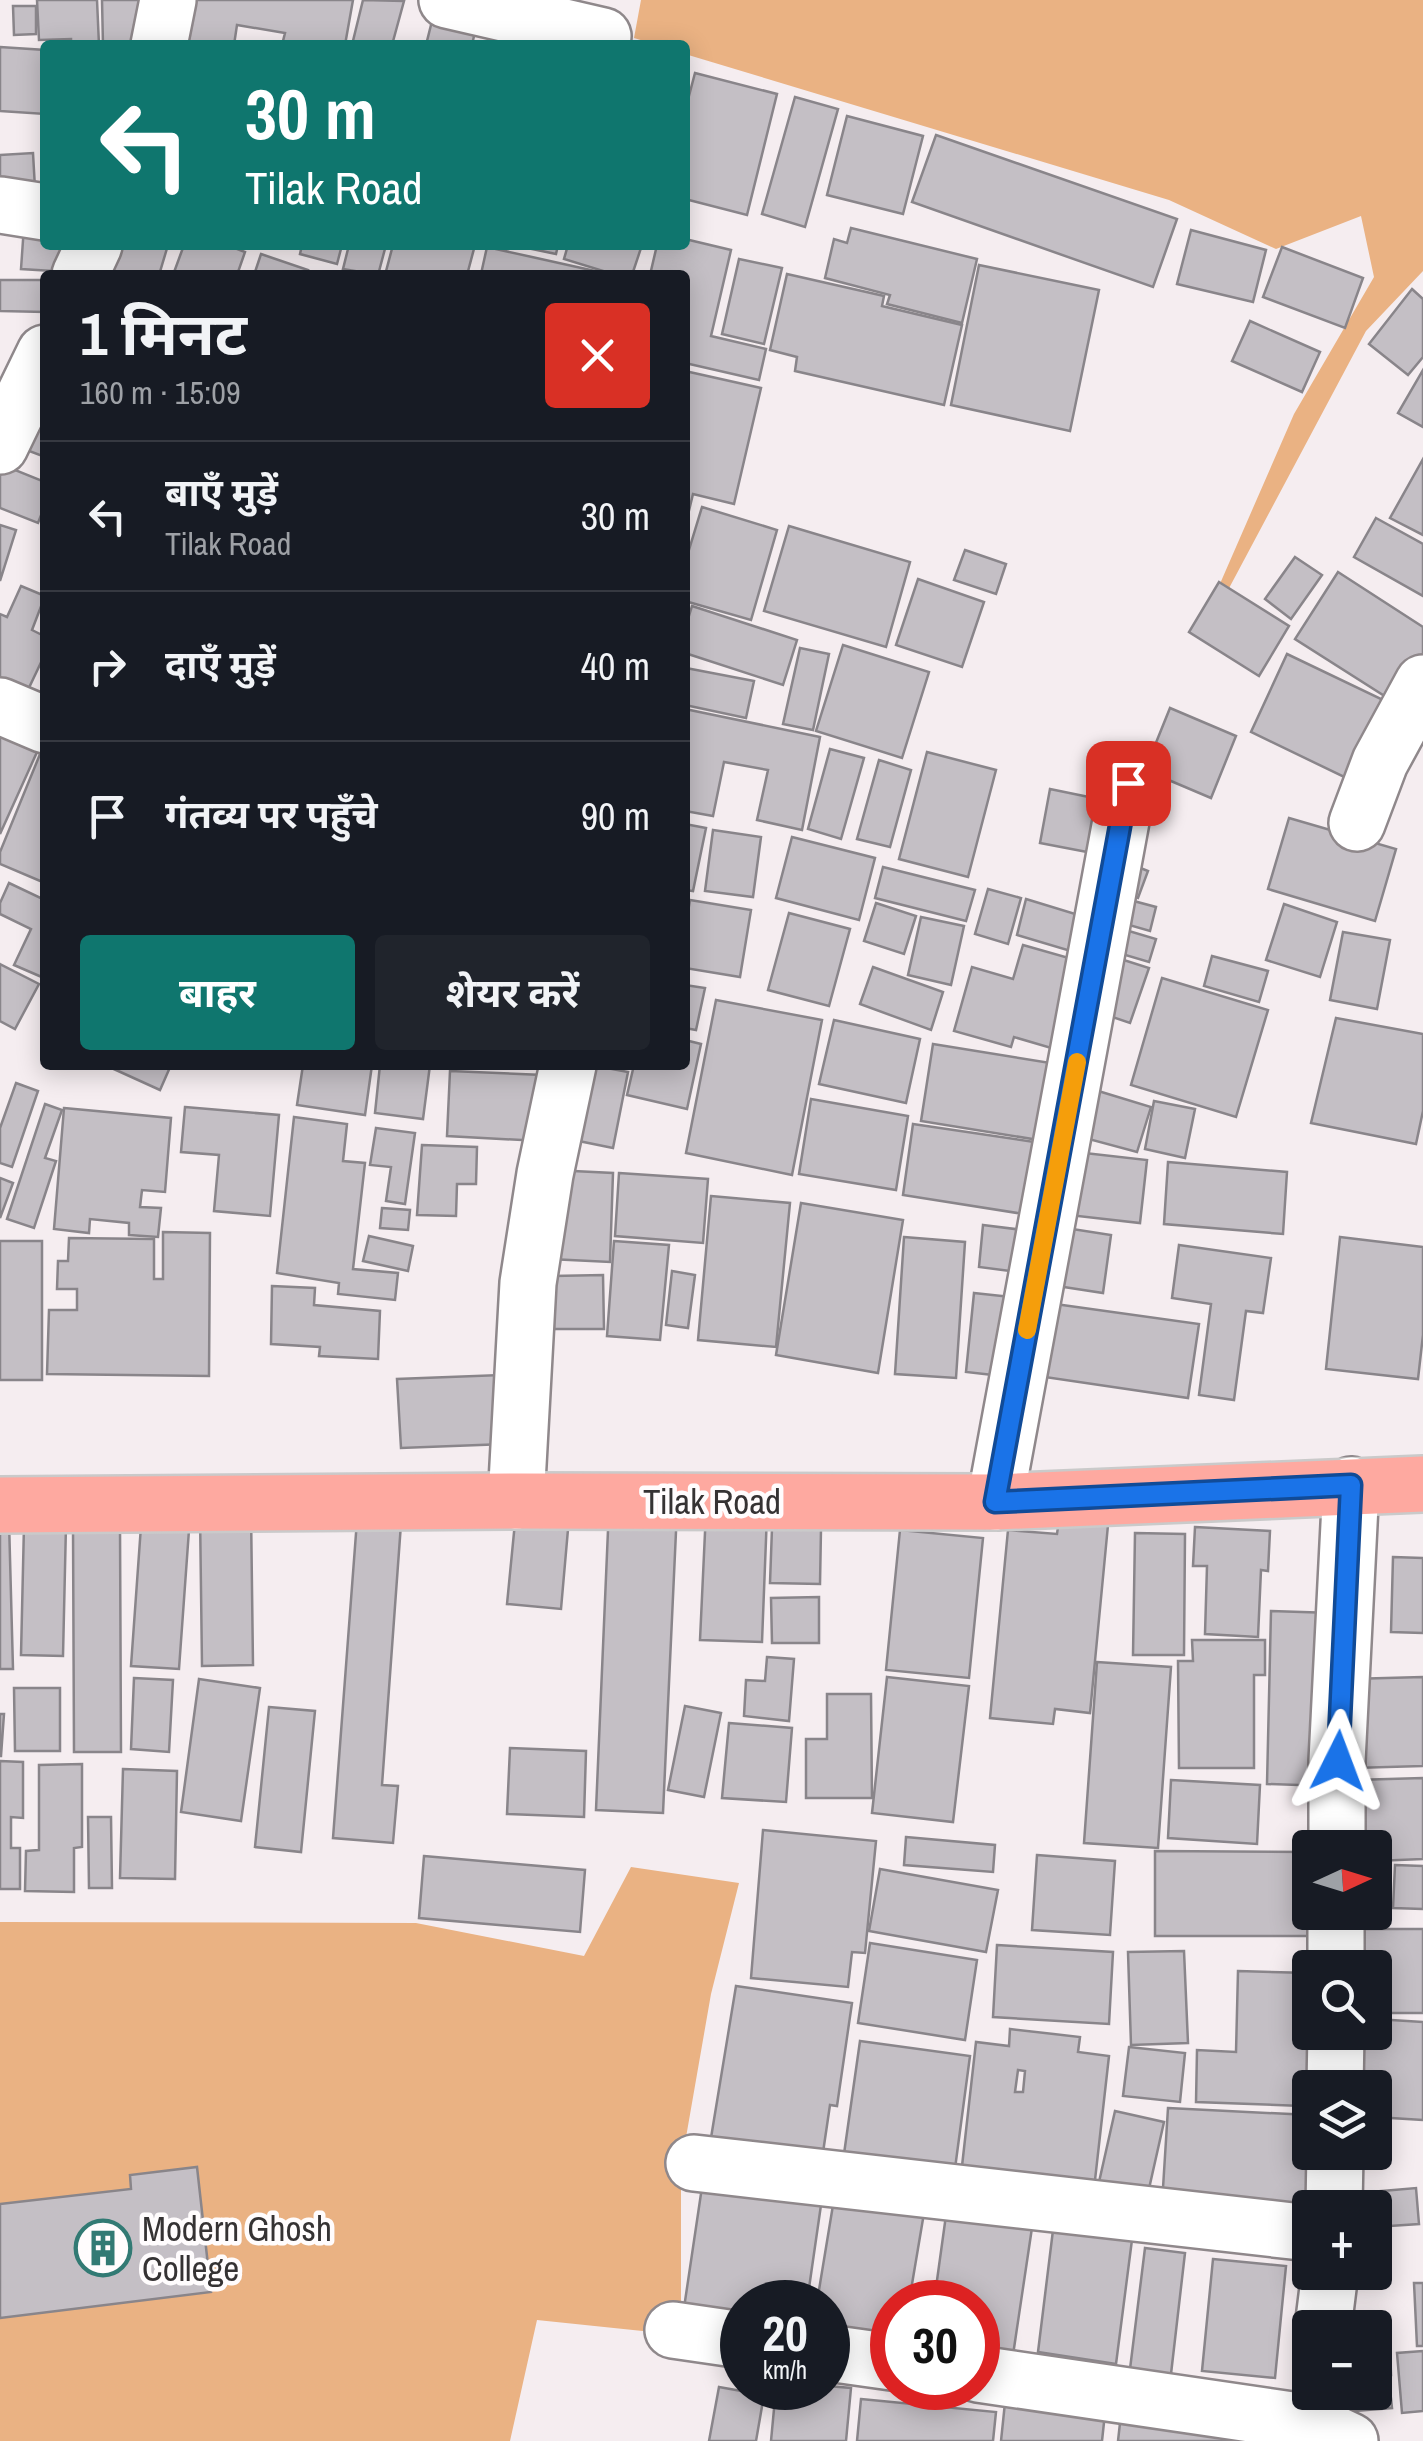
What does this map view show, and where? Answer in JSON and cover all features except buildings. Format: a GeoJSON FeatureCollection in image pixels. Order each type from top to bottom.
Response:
{"type":"FeatureCollection","features":[{"type":"Feature","properties":{"kind":"main road","name":"Tilak Road"},"geometry":{"type":"LineString","coordinates":[[0,1505],[516,1500],[995,1502],[1423,1484]]}},
{"type":"Feature","properties":{"kind":"street"},"geometry":{"type":"LineString","coordinates":[[160,40],[168,0]]}},
{"type":"Feature","properties":{"kind":"street"},"geometry":{"type":"LineString","coordinates":[[447,0],[602,36]]}},
{"type":"Feature","properties":{"kind":"street"},"geometry":{"type":"LineString","coordinates":[[0,205],[40,211]]}},
{"type":"Feature","properties":{"kind":"street"},"geometry":{"type":"LineString","coordinates":[[0,446],[40,364]]}},
{"type":"Feature","properties":{"kind":"street"},"geometry":{"type":"LineString","coordinates":[[1357,823],[1380,762],[1423,683]]}},
{"type":"Feature","properties":{"kind":"street"},"geometry":{"type":"LineString","coordinates":[[0,706],[40,723]]}},
{"type":"Feature","properties":{"kind":"street"},"geometry":{"type":"LineString","coordinates":[[995,1502],[1128,783]]}},
{"type":"Feature","properties":{"kind":"street"},"geometry":{"type":"LineString","coordinates":[[516,1500],[528,1283],[567,1070]]}},
{"type":"Feature","properties":{"kind":"street"},"geometry":{"type":"LineString","coordinates":[[1337,1830],[1351,1485]]}},
{"type":"Feature","properties":{"kind":"street"},"geometry":{"type":"LineString","coordinates":[[694,2162],[1292,2231]]}},
{"type":"Feature","properties":{"kind":"street"},"geometry":{"type":"LineString","coordinates":[[672,2330],[720,2337]]}},
{"type":"Feature","properties":{"kind":"street"},"geometry":{"type":"LineString","coordinates":[[1000,2377],[1323,2424]]}},
{"type":"Feature","properties":{"kind":"shaded area"},"geometry":{"type":"Polygon","coordinates":[[[641,0],[1423,0],[1423,271],[1366,331],[1219,607],[1219,586],[1294,414],[1374,277],[1361,216],[1276,249],[1169,200],[690,56],[690,40],[634,38],[641,0]]]}},
{"type":"Feature","properties":{"kind":"shaded area"},"geometry":{"type":"Polygon","coordinates":[[[631,1867],[739,1883],[711,1994],[681,2166],[681,2335],[537,2320],[510,2441],[0,2441],[0,1922],[416,1923],[584,1956],[631,1867]]]}},
{"type":"Feature","properties":{"kind":"slow traffic"},"geometry":{"type":"LineString","coordinates":[[1027,1330],[1077,1062]]}},
{"type":"Feature","properties":{"kind":"place","name":"Modern Ghosh College"},"geometry":{"type":"Point","coordinates":[103,2248]}},
{"type":"Feature","properties":{"kind":"route"},"geometry":{"type":"LineString","coordinates":[[1128,783],[995,1502],[1351,1485],[1338,1761]]}}]}
